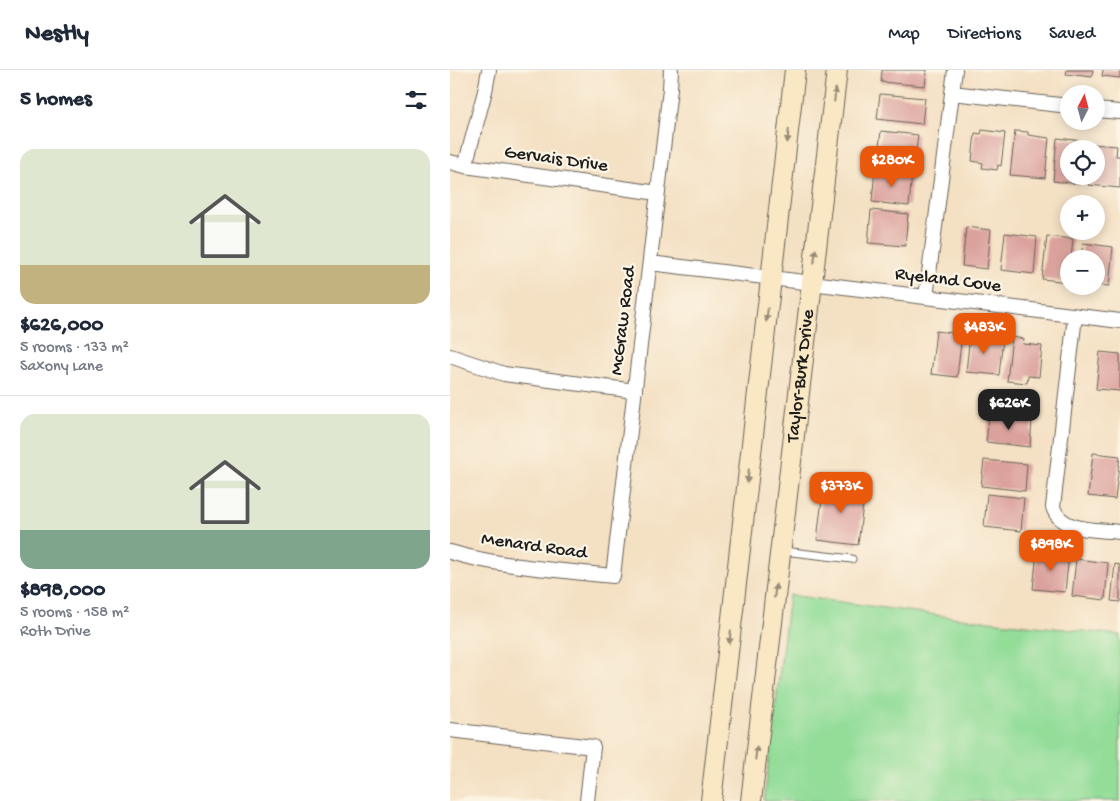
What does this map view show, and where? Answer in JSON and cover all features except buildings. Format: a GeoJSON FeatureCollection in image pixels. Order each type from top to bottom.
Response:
{"type":"FeatureCollection","features":[{"type":"Feature","properties":{"kind":"street"},"geometry":{"type":"LineString","coordinates":[[465,166],[489,70]]}},
{"type":"Feature","properties":{"kind":"street","name":"McGraw Road"},"geometry":{"type":"LineString","coordinates":[[613,576],[671,70]]}},
{"type":"Feature","properties":{"kind":"street"},"geometry":{"type":"LineString","coordinates":[[711,801],[795,70]]}},
{"type":"Feature","properties":{"kind":"street","name":"Taylor-Burk Drive"},"geometry":{"type":"LineString","coordinates":[[750,801],[837,70]]}},
{"type":"Feature","properties":{"kind":"street"},"geometry":{"type":"LineString","coordinates":[[926,297],[955,70]]}},
{"type":"Feature","properties":{"kind":"street"},"geometry":{"type":"LineString","coordinates":[[952,93],[1060,105]]}},
{"type":"Feature","properties":{"kind":"street"},"geometry":{"type":"LineString","coordinates":[[1105,111],[1120,112]]}},
{"type":"Feature","properties":{"kind":"street","name":"Gervais Drive"},"geometry":{"type":"LineString","coordinates":[[450,162],[465,166],[658,193]]}},
{"type":"Feature","properties":{"kind":"street","name":"Ryeland Cove"},"geometry":{"type":"LineString","coordinates":[[650,263],[1120,321]]}},
{"type":"Feature","properties":{"kind":"street"},"geometry":{"type":"LineString","coordinates":[[1075,316],[1053,507],[1058,518],[1071,526],[1120,532]]}},
{"type":"Feature","properties":{"kind":"street"},"geometry":{"type":"LineString","coordinates":[[450,356],[504,374],[635,391]]}},
{"type":"Feature","properties":{"kind":"street","name":"Menard Road"},"geometry":{"type":"LineString","coordinates":[[450,552],[494,562],[613,576]]}},
{"type":"Feature","properties":{"kind":"street"},"geometry":{"type":"LineString","coordinates":[[450,730],[593,747],[587,801]]}},
{"type":"Feature","properties":{"kind":"lane"},"geometry":{"type":"LineString","coordinates":[[780,550],[852,559]]}},
{"type":"Feature","properties":{"kind":"green space"},"geometry":{"type":"Polygon","coordinates":[[[789,595],[951,617],[1120,635],[1120,801],[764,801],[789,595]]]}}]}
